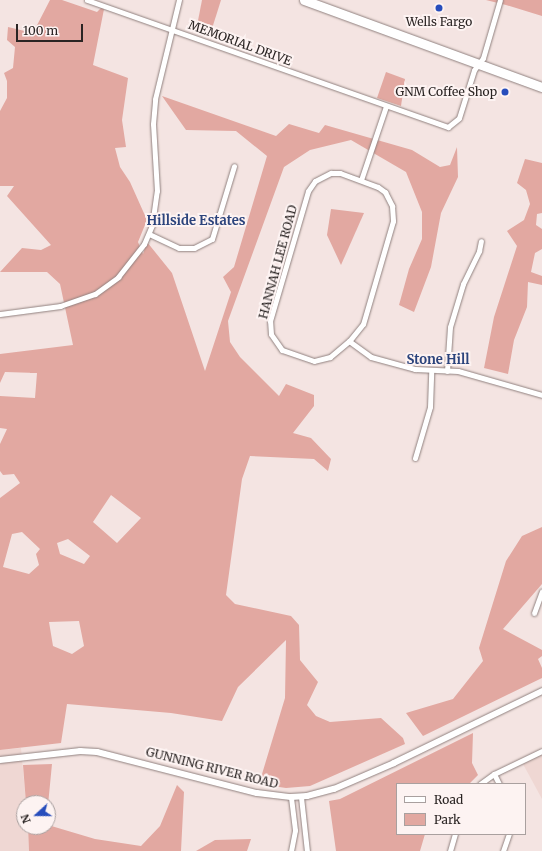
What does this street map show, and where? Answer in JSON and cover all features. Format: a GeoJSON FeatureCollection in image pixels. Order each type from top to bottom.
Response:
{"type":"FeatureCollection","features":[{"type":"Feature","properties":{"kind":"highway"},"geometry":{"type":"LineString","coordinates":[[304,0],[542,87]]}},
{"type":"Feature","properties":{"kind":"street","name":"MEMORIAL DRIVE"},"geometry":{"type":"LineString","coordinates":[[87,0],[441,126],[454,124],[459,116],[474,70],[479,65]]}},
{"type":"Feature","properties":{"kind":"street"},"geometry":{"type":"LineString","coordinates":[[0,314],[60,306],[95,294],[125,270],[149,234],[156,209],[158,191],[153,124],[155,99],[179,0]]}},
{"type":"Feature","properties":{"kind":"street"},"geometry":{"type":"LineString","coordinates":[[479,65],[500,0]]}},
{"type":"Feature","properties":{"kind":"street"},"geometry":{"type":"LineString","coordinates":[[361,180],[386,106]]}},
{"type":"Feature","properties":{"kind":"street"},"geometry":{"type":"LineString","coordinates":[[149,234],[179,248],[194,248],[212,239],[234,166]]}},
{"type":"Feature","properties":{"kind":"street","name":"HANNAH LEE ROAD"},"geometry":{"type":"LineString","coordinates":[[331,173],[340,173],[361,180],[386,192],[393,213],[363,324],[350,341],[324,360],[305,359],[282,350],[275,343],[271,334],[270,321],[308,190],[315,181],[331,173]]}},
{"type":"Feature","properties":{"kind":"street"},"geometry":{"type":"LineString","coordinates":[[447,370],[450,327],[463,284],[479,252],[481,241]]}},
{"type":"Feature","properties":{"kind":"street"},"geometry":{"type":"LineString","coordinates":[[350,341],[371,357],[419,370],[447,370],[465,373],[542,395]]}},
{"type":"Feature","properties":{"kind":"street"},"geometry":{"type":"LineString","coordinates":[[414,458],[430,408],[431,371]]}},
{"type":"Feature","properties":{"kind":"street"},"geometry":{"type":"LineString","coordinates":[[534,613],[542,591]]}},
{"type":"Feature","properties":{"kind":"street","name":"GUNNING RIVER ROAD"},"geometry":{"type":"LineString","coordinates":[[0,760],[80,751],[97,752],[257,793],[301,797],[334,788],[394,763],[542,691]]}},
{"type":"Feature","properties":{"kind":"street"},"geometry":{"type":"LineString","coordinates":[[481,783],[494,774],[542,751]]}},
{"type":"Feature","properties":{"kind":"street"},"geometry":{"type":"LineString","coordinates":[[494,774],[498,783]]}},
{"type":"Feature","properties":{"kind":"street"},"geometry":{"type":"LineString","coordinates":[[291,797],[295,830],[291,851]]}},
{"type":"Feature","properties":{"kind":"street"},"geometry":{"type":"LineString","coordinates":[[301,797],[307,851]]}},
{"type":"Feature","properties":{"kind":"street"},"geometry":{"type":"LineString","coordinates":[[450,851],[455,835]]}},
{"type":"Feature","properties":{"kind":"street"},"geometry":{"type":"LineString","coordinates":[[504,851],[509,835]]}},
{"type":"Feature","properties":{"kind":"shaded area"},"geometry":{"type":"Polygon","coordinates":[[[21,748],[25,795],[16,795],[16,835],[28,835],[29,851],[0,851],[0,750],[21,748]]]}},
{"type":"Feature","properties":{"kind":"shaded area"},"geometry":{"type":"Polygon","coordinates":[[[542,754],[542,799],[523,764],[542,754]]]}},
{"type":"Feature","properties":{"kind":"green space"},"geometry":{"type":"Polygon","coordinates":[[[50,0],[62,0],[97,12],[105,4],[93,65],[128,78],[122,120],[126,147],[115,148],[120,167],[130,182],[147,220],[138,242],[143,254],[147,242],[172,273],[205,371],[231,292],[223,277],[234,267],[267,156],[236,131],[186,130],[162,96],[276,136],[289,124],[319,133],[325,125],[412,150],[440,167],[450,165],[457,147],[458,177],[441,213],[431,267],[414,312],[399,305],[409,269],[422,239],[422,212],[406,172],[351,140],[310,150],[284,167],[228,321],[230,342],[240,357],[279,396],[286,384],[314,395],[314,406],[293,433],[311,438],[331,459],[328,471],[314,459],[250,456],[242,479],[226,595],[235,604],[291,616],[299,625],[300,660],[318,682],[307,705],[316,716],[330,722],[381,718],[403,738],[405,744],[310,786],[286,788],[259,784],[285,698],[286,640],[238,687],[222,721],[171,713],[67,704],[61,743],[0,750],[0,498],[20,483],[14,474],[3,475],[0,471],[0,444],[7,429],[0,428],[0,396],[35,398],[37,373],[5,372],[0,383],[0,354],[73,345],[60,284],[47,272],[0,272],[22,248],[41,250],[51,245],[7,196],[14,186],[0,186],[0,111],[7,98],[7,81],[4,73],[13,68],[15,47],[7,40],[8,27],[33,33],[50,0]],[[111,495],[93,522],[117,543],[141,518],[111,495]],[[22,532],[12,534],[3,567],[29,574],[39,565],[36,554],[40,549],[22,532]],[[68,539],[57,543],[60,554],[84,564],[90,556],[68,539]],[[79,621],[49,622],[53,646],[72,654],[84,646],[79,621]]]}},
{"type":"Feature","properties":{"kind":"green space"},"geometry":{"type":"Polygon","coordinates":[[[202,0],[221,0],[210,35],[196,31],[202,0]]]}},
{"type":"Feature","properties":{"kind":"green space"},"geometry":{"type":"Polygon","coordinates":[[[486,0],[542,0],[542,16],[506,5],[486,0]]]}},
{"type":"Feature","properties":{"kind":"green space"},"geometry":{"type":"Polygon","coordinates":[[[386,72],[405,79],[401,106],[377,98],[386,72]]]}},
{"type":"Feature","properties":{"kind":"green space"},"geometry":{"type":"Polygon","coordinates":[[[525,159],[542,163],[542,213],[537,214],[536,225],[542,229],[542,249],[535,253],[531,272],[542,276],[542,285],[528,282],[527,307],[514,340],[508,374],[484,368],[494,317],[517,246],[507,231],[524,220],[530,204],[526,190],[517,183],[525,159]]]}},
{"type":"Feature","properties":{"kind":"green space"},"geometry":{"type":"Polygon","coordinates":[[[331,209],[364,213],[341,265],[327,235],[331,209]]]}},
{"type":"Feature","properties":{"kind":"green space"},"geometry":{"type":"Polygon","coordinates":[[[542,527],[542,584],[503,629],[542,650],[542,656],[538,659],[542,668],[542,678],[423,736],[406,713],[453,699],[483,661],[479,648],[506,561],[522,536],[542,527]]]}},
{"type":"Feature","properties":{"kind":"green space"},"geometry":{"type":"Polygon","coordinates":[[[473,733],[472,763],[478,775],[470,783],[396,783],[396,835],[425,835],[420,851],[336,851],[329,801],[340,799],[473,733]]]}},
{"type":"Feature","properties":{"kind":"green space"},"geometry":{"type":"Polygon","coordinates":[[[52,764],[49,795],[25,795],[23,765],[52,764]]]}},
{"type":"Feature","properties":{"kind":"green space"},"geometry":{"type":"Polygon","coordinates":[[[177,785],[184,792],[181,851],[29,851],[28,835],[56,835],[56,827],[95,839],[141,846],[160,826],[177,785]]]}},
{"type":"Feature","properties":{"kind":"green space"},"geometry":{"type":"Polygon","coordinates":[[[251,839],[247,851],[196,851],[215,840],[251,839]]]}},
{"type":"Feature","properties":{"kind":"place","name":"Wells Fargo"},"geometry":{"type":"Point","coordinates":[439,8]}},
{"type":"Feature","properties":{"kind":"place","name":"GNM Coffee Shop"},"geometry":{"type":"Point","coordinates":[505,92]}},
{"type":"Feature","properties":{"kind":"district","name":"Hillside Estates"},"geometry":{"type":"Point","coordinates":[196,221]}},
{"type":"Feature","properties":{"kind":"district","name":"Stone Hill"},"geometry":{"type":"Point","coordinates":[438,360]}}]}
